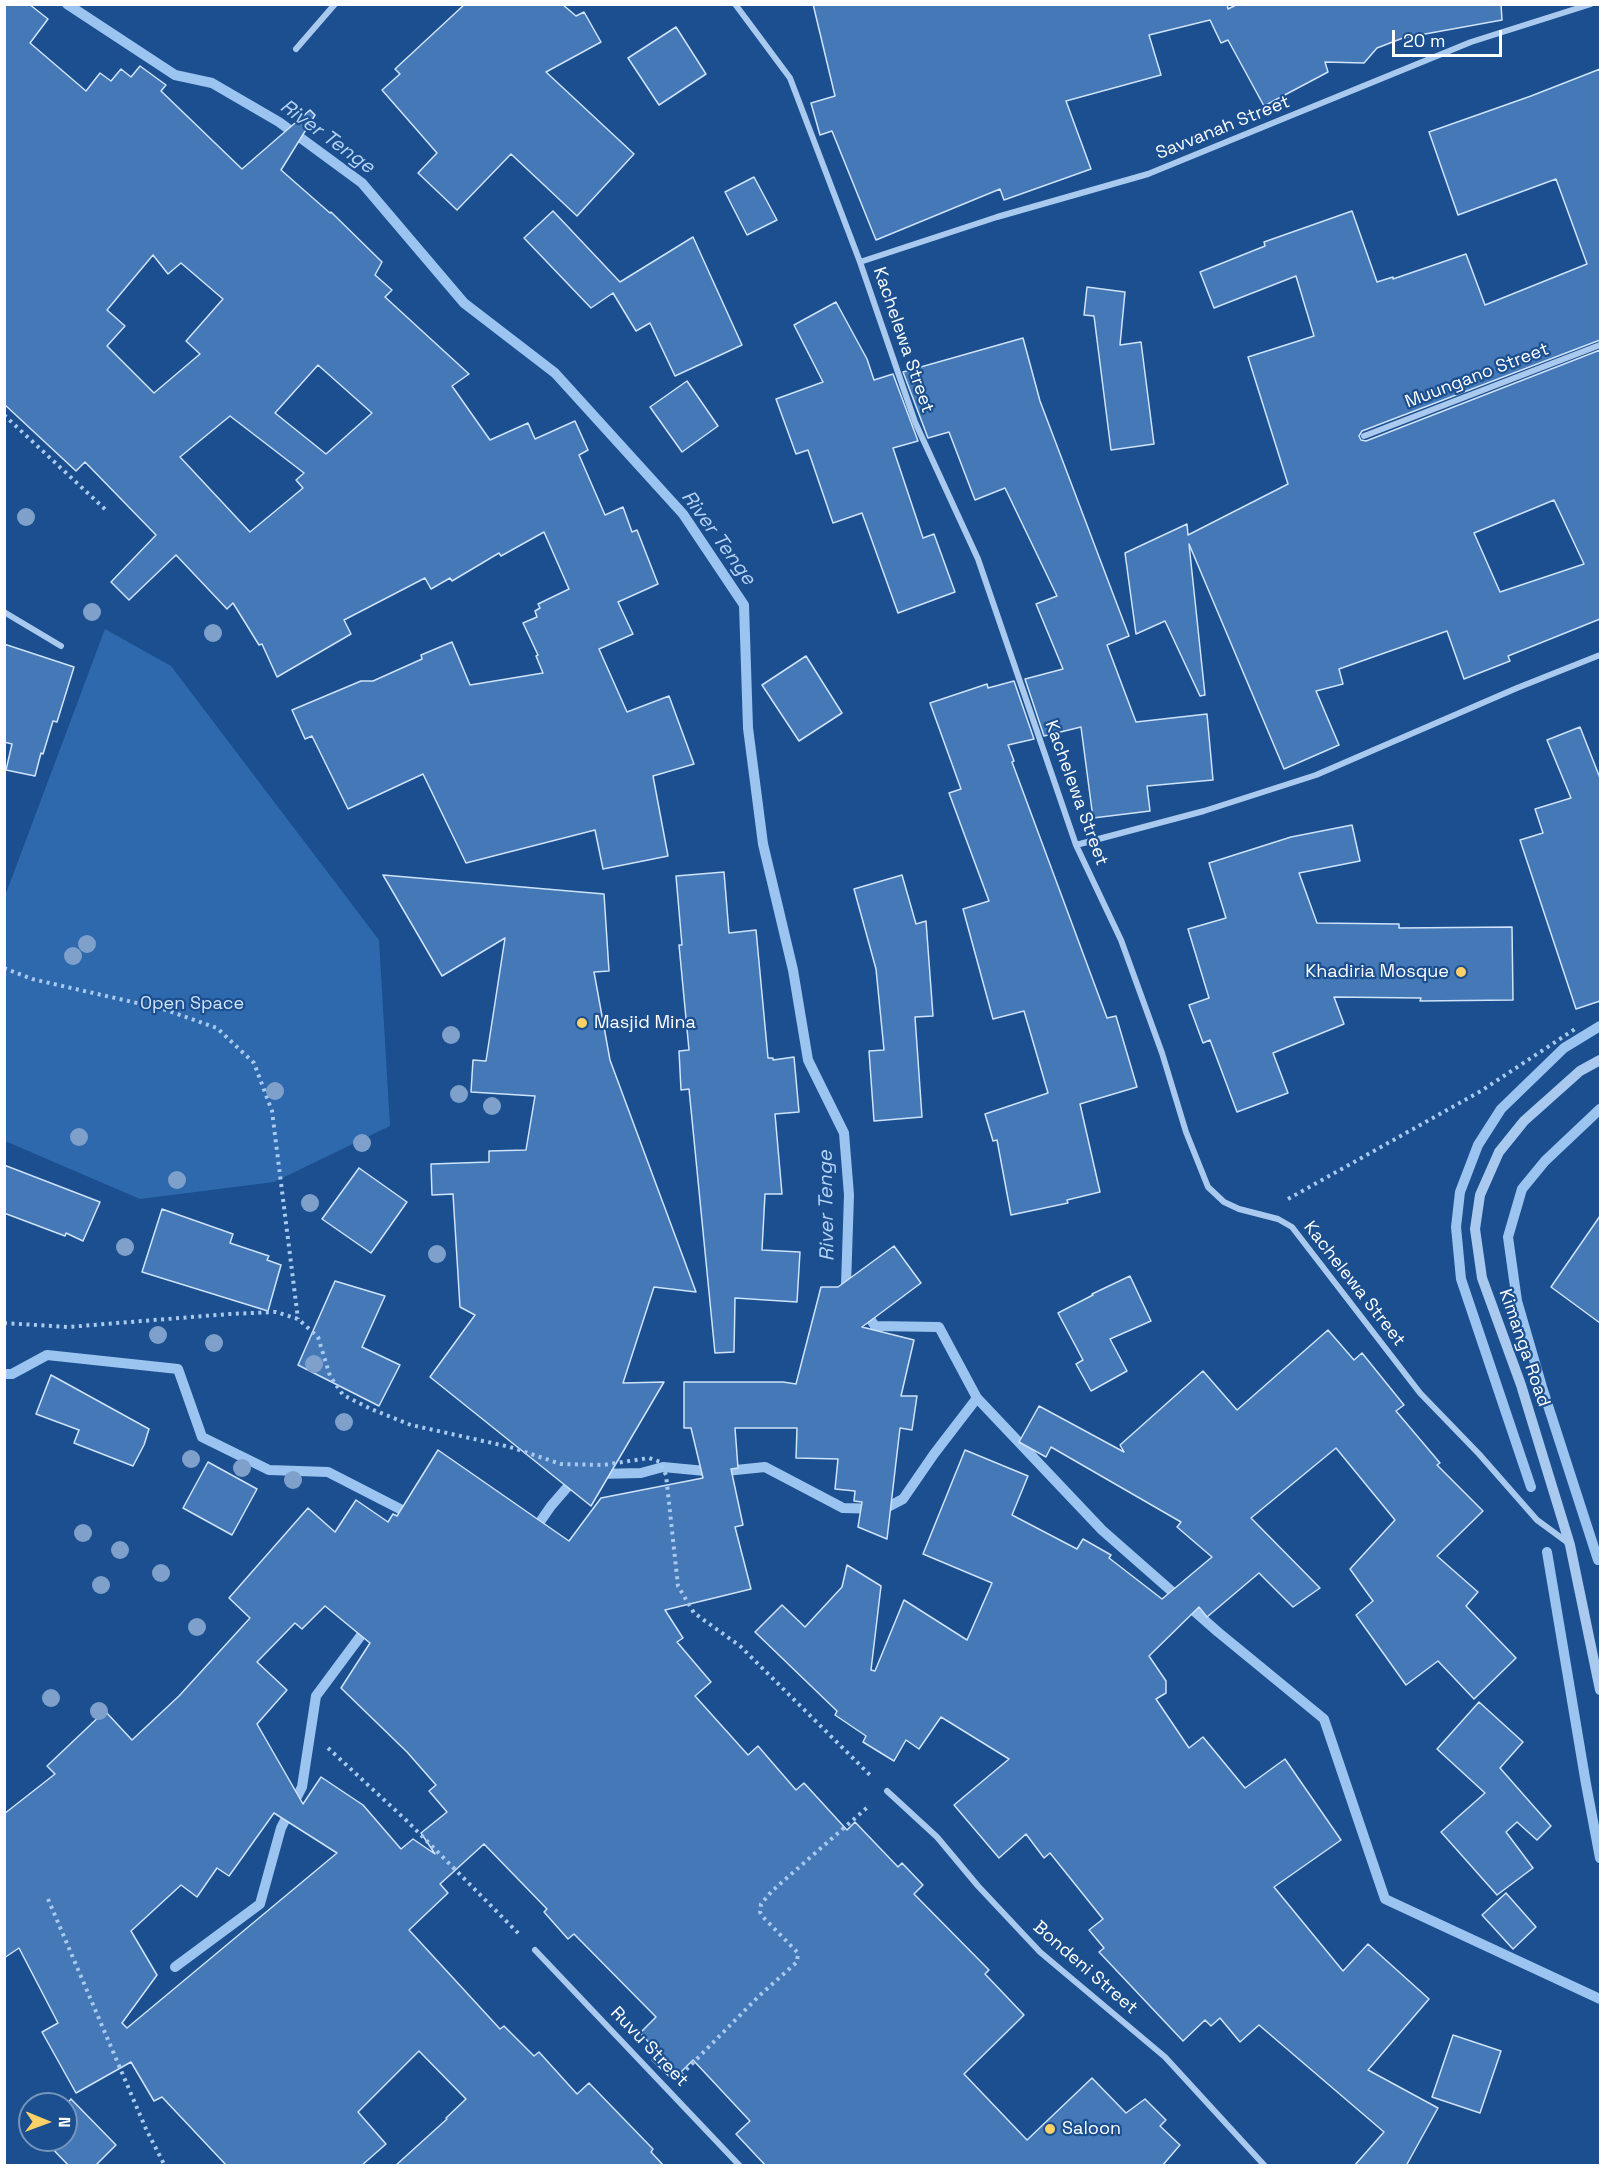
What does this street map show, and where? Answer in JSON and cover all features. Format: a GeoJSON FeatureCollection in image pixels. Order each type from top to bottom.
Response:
{"type":"FeatureCollection","features":[{"type":"Feature","properties":{"kind":"street"},"geometry":{"type":"LineString","coordinates":[[296,49],[335,4]]}},
{"type":"Feature","properties":{"kind":"street","name":"Kachelewa Street"},"geometry":{"type":"LineString","coordinates":[[735,4],[790,78],[860,262],[915,422],[978,559],[1076,845],[1121,940],[1162,1053],[1186,1132],[1208,1187],[1224,1202],[1239,1209],[1278,1219],[1292,1227],[1420,1393],[1479,1454],[1537,1520],[1570,1545]]}},
{"type":"Feature","properties":{"kind":"street","name":"Savvanah Street"},"geometry":{"type":"LineString","coordinates":[[860,262],[997,217],[1148,174],[1471,42],[1591,4]]}},
{"type":"Feature","properties":{"kind":"street","name":"Muungano Street"},"geometry":{"type":"LineString","coordinates":[[1364,436],[1600,345]]}},
{"type":"Feature","properties":{"kind":"street"},"geometry":{"type":"LineString","coordinates":[[4,612],[61,646]]}},
{"type":"Feature","properties":{"kind":"street"},"geometry":{"type":"LineString","coordinates":[[1076,845],[1204,810],[1316,775],[1578,662],[1600,655]]}},
{"type":"Feature","properties":{"kind":"street","name":"Kimanga Road"},"geometry":{"type":"LineString","coordinates":[[1600,1059],[1580,1071],[1524,1121],[1499,1152],[1480,1195],[1475,1229],[1482,1278],[1521,1385],[1570,1545],[1600,1690]]}},
{"type":"Feature","properties":{"kind":"street","name":"Bondeni Street"},"geometry":{"type":"LineString","coordinates":[[887,1791],[937,1837],[978,1886],[1040,1952],[1165,2057],[1265,2166]]}},
{"type":"Feature","properties":{"kind":"street","name":"Ruvu Street"},"geometry":{"type":"LineString","coordinates":[[535,1950],[740,2166]]}},
{"type":"Feature","properties":{"kind":"path"},"geometry":{"type":"LineString","coordinates":[[4,414],[107,511]]}},
{"type":"Feature","properties":{"kind":"path"},"geometry":{"type":"LineString","coordinates":[[4,969],[32,979],[163,1009],[217,1028],[254,1063],[272,1111],[298,1319]]}},
{"type":"Feature","properties":{"kind":"path"},"geometry":{"type":"LineString","coordinates":[[1261,1214],[1481,1091],[1578,1027]]}},
{"type":"Feature","properties":{"kind":"path"},"geometry":{"type":"LineString","coordinates":[[4,1323],[68,1327],[276,1312],[298,1319],[318,1337],[330,1376],[343,1395],[411,1425],[510,1447],[561,1464],[603,1465],[649,1458],[660,1462],[667,1481],[678,1586],[694,1613],[740,1646],[887,1791],[772,1891],[761,1904],[760,1912],[798,1953],[797,1962],[759,1996],[668,2088]]}},
{"type":"Feature","properties":{"kind":"path"},"geometry":{"type":"LineString","coordinates":[[328,1748],[407,1821],[535,1950]]}},
{"type":"Feature","properties":{"kind":"path"},"geometry":{"type":"LineString","coordinates":[[48,1899],[146,2129],[165,2166]]}},
{"type":"Feature","properties":{"kind":"green space","name":"Open Space"},"geometry":{"type":"Polygon","coordinates":[[[105,629],[171,666],[379,940],[390,1126],[274,1182],[140,1199],[5,1141],[5,896],[105,629]]]}},
{"type":"Feature","properties":{"kind":"building"},"geometry":{"type":"Polygon","coordinates":[[[4,4],[29,4],[48,19],[30,43],[86,91],[100,73],[111,81],[121,69],[131,77],[140,66],[166,85],[161,91],[242,169],[310,110],[315,115],[281,170],[331,212],[382,262],[375,275],[392,290],[385,297],[469,374],[452,386],[490,440],[528,423],[535,439],[575,421],[588,450],[579,455],[605,515],[623,507],[632,532],[637,530],[658,584],[618,602],[633,634],[599,649],[627,712],[669,696],[694,764],[653,776],[668,856],[603,869],[595,830],[466,863],[423,774],[348,809],[312,736],[305,739],[292,710],[361,681],[373,681],[422,659],[421,655],[452,642],[470,685],[543,673],[536,656],[538,655],[523,623],[537,617],[535,611],[540,608],[538,604],[569,589],[544,532],[501,556],[499,553],[452,581],[450,578],[431,589],[425,578],[344,620],[351,634],[277,677],[262,644],[259,645],[233,603],[227,609],[176,555],[129,600],[111,582],[156,535],[85,462],[76,471],[4,404],[4,4]],[[153,255],[107,310],[125,326],[107,346],[154,393],[200,354],[186,341],[223,299],[181,263],[168,274],[153,255]],[[318,365],[275,413],[326,454],[372,413],[318,365]],[[230,416],[180,457],[250,532],[303,488],[296,480],[304,473],[230,416]]]}},
{"type":"Feature","properties":{"kind":"building"},"geometry":{"type":"Polygon","coordinates":[[[465,4],[562,4],[576,16],[584,12],[601,42],[546,72],[634,154],[577,216],[511,154],[457,210],[418,173],[437,153],[382,90],[400,74],[395,69],[465,4]]]}},
{"type":"Feature","properties":{"kind":"building"},"geometry":{"type":"Polygon","coordinates":[[[813,4],[1227,4],[1228,9],[1238,4],[1501,4],[1502,20],[1403,38],[1377,48],[1364,63],[1325,62],[1328,72],[1264,106],[1228,40],[1221,43],[1210,20],[1149,35],[1161,75],[1066,101],[1091,169],[1004,200],[1000,189],[876,240],[832,131],[820,135],[811,103],[835,96],[813,4]]]}},
{"type":"Feature","properties":{"kind":"building"},"geometry":{"type":"Polygon","coordinates":[[[676,27],[706,74],[659,105],[628,58],[676,27]]]}},
{"type":"Feature","properties":{"kind":"building"},"geometry":{"type":"Polygon","coordinates":[[[1600,69],[1600,340],[1362,431],[1359,436],[1361,440],[1366,441],[1600,350],[1600,619],[1508,656],[1510,661],[1464,679],[1447,631],[1339,669],[1343,684],[1316,691],[1339,745],[1284,769],[1189,544],[1205,695],[1200,696],[1165,621],[1136,634],[1125,553],[1187,524],[1188,535],[1288,484],[1248,357],[1314,336],[1296,276],[1214,308],[1200,272],[1265,246],[1264,242],[1352,211],[1377,282],[1393,277],[1393,279],[1466,254],[1485,305],[1587,264],[1556,179],[1458,215],[1429,132],[1600,69]],[[1554,500],[1474,533],[1500,592],[1584,564],[1554,500]]]}},
{"type":"Feature","properties":{"kind":"building"},"geometry":{"type":"Polygon","coordinates":[[[754,177],[777,220],[747,235],[725,192],[754,177]]]}},
{"type":"Feature","properties":{"kind":"building"},"geometry":{"type":"Polygon","coordinates":[[[553,211],[620,282],[693,237],[742,345],[675,376],[650,323],[636,331],[613,293],[591,308],[524,238],[553,211]]]}},
{"type":"Feature","properties":{"kind":"building"},"geometry":{"type":"Polygon","coordinates":[[[1087,287],[1125,292],[1120,345],[1141,342],[1154,444],[1111,450],[1094,316],[1084,315],[1087,287]]]}},
{"type":"Feature","properties":{"kind":"building"},"geometry":{"type":"Polygon","coordinates":[[[836,302],[867,359],[874,380],[893,374],[918,441],[893,448],[923,538],[934,534],[955,592],[898,613],[862,513],[833,523],[808,450],[796,454],[776,399],[823,382],[794,325],[836,302]]]}},
{"type":"Feature","properties":{"kind":"building"},"geometry":{"type":"Polygon","coordinates":[[[1023,338],[1040,401],[1129,636],[1107,645],[1136,722],[1207,714],[1213,780],[1147,786],[1150,811],[1093,818],[1081,727],[1044,736],[1025,679],[1063,669],[1036,604],[1057,596],[1005,488],[975,500],[949,432],[928,438],[903,372],[1023,338]]]}},
{"type":"Feature","properties":{"kind":"building"},"geometry":{"type":"Polygon","coordinates":[[[687,381],[718,426],[682,452],[650,407],[687,381]]]}},
{"type":"Feature","properties":{"kind":"building"},"geometry":{"type":"Polygon","coordinates":[[[4,644],[74,667],[57,722],[53,721],[35,776],[6,770],[12,744],[4,742],[4,644]]]}},
{"type":"Feature","properties":{"kind":"building"},"geometry":{"type":"Polygon","coordinates":[[[806,656],[842,713],[799,741],[762,685],[806,656]]]}},
{"type":"Feature","properties":{"kind":"building"},"geometry":{"type":"Polygon","coordinates":[[[1014,681],[1034,739],[1008,745],[1014,761],[1012,762],[1107,1018],[1116,1016],[1137,1087],[1080,1104],[1100,1192],[1067,1200],[1068,1203],[1011,1215],[997,1140],[993,1141],[985,1114],[1048,1093],[1024,1011],[993,1019],[963,909],[989,901],[949,793],[961,789],[930,703],[987,684],[988,688],[1014,681]]]}},
{"type":"Feature","properties":{"kind":"building"},"geometry":{"type":"Polygon","coordinates":[[[1580,727],[1600,778],[1600,1001],[1576,1009],[1520,840],[1543,833],[1535,809],[1571,798],[1547,740],[1580,727]]]}},
{"type":"Feature","properties":{"kind":"building"},"geometry":{"type":"Polygon","coordinates":[[[1352,825],[1360,861],[1299,873],[1317,923],[1399,924],[1399,928],[1512,927],[1513,1000],[1420,1001],[1421,998],[1334,997],[1344,1024],[1273,1053],[1288,1093],[1237,1112],[1210,1040],[1203,1043],[1189,1005],[1209,998],[1188,929],[1226,918],[1209,863],[1291,837],[1352,825]]]}},
{"type":"Feature","properties":{"kind":"building"},"geometry":{"type":"Polygon","coordinates":[[[724,872],[729,933],[756,930],[768,1058],[773,1058],[773,1060],[794,1057],[799,1112],[775,1114],[782,1194],[765,1194],[762,1250],[800,1252],[797,1302],[735,1298],[734,1352],[715,1353],[689,1089],[681,1090],[679,1051],[689,1050],[679,945],[682,945],[676,876],[724,872]]]}},
{"type":"Feature","properties":{"kind":"building"},"geometry":{"type":"Polygon","coordinates":[[[383,875],[604,894],[609,971],[594,972],[610,1060],[696,1292],[654,1287],[623,1383],[664,1382],[591,1506],[430,1377],[475,1315],[460,1307],[453,1194],[432,1195],[431,1164],[489,1162],[489,1151],[526,1150],[535,1096],[471,1092],[473,1060],[486,1061],[505,938],[442,976],[383,875]]]}},
{"type":"Feature","properties":{"kind":"building"},"geometry":{"type":"Polygon","coordinates":[[[902,875],[916,924],[926,921],[933,1016],[915,1017],[922,1117],[874,1121],[869,1051],[884,1050],[876,969],[854,889],[902,875]]]}},
{"type":"Feature","properties":{"kind":"building"},"geometry":{"type":"Polygon","coordinates":[[[4,1165],[100,1202],[83,1241],[66,1233],[65,1236],[4,1213],[4,1165]]]}},
{"type":"Feature","properties":{"kind":"building"},"geometry":{"type":"Polygon","coordinates":[[[359,1168],[407,1202],[371,1253],[322,1219],[359,1168]]]}},
{"type":"Feature","properties":{"kind":"building"},"geometry":{"type":"Polygon","coordinates":[[[162,1209],[233,1234],[230,1243],[269,1256],[267,1260],[281,1265],[268,1311],[142,1272],[162,1209]]]}},
{"type":"Feature","properties":{"kind":"building"},"geometry":{"type":"Polygon","coordinates":[[[1600,1216],[1600,1323],[1551,1287],[1600,1216]]]}},
{"type":"Feature","properties":{"kind":"building"},"geometry":{"type":"Polygon","coordinates":[[[894,1246],[921,1283],[862,1327],[914,1340],[901,1396],[917,1396],[912,1430],[900,1428],[887,1539],[858,1527],[862,1502],[854,1501],[855,1491],[835,1489],[838,1459],[796,1458],[797,1428],[735,1428],[738,1468],[731,1469],[743,1525],[735,1527],[751,1589],[665,1610],[683,1638],[677,1642],[711,1682],[695,1696],[748,1755],[758,1746],[796,1790],[804,1783],[847,1830],[855,1822],[898,1867],[902,1863],[923,1885],[914,1894],[989,1970],[985,1974],[1024,2015],[964,2074],[1027,2140],[1092,2078],[1126,2113],[1145,2099],[1166,2120],[1160,2126],[1180,2145],[1162,2166],[766,2166],[736,2134],[750,2121],[693,2060],[673,2080],[652,2060],[659,2053],[640,2033],[656,2017],[574,1934],[568,1939],[544,1912],[547,1909],[484,1844],[440,1884],[448,1893],[409,1930],[500,2029],[504,2026],[534,2056],[539,2052],[577,2094],[589,2083],[653,2149],[651,2152],[664,2166],[395,2166],[466,2099],[419,2051],[358,2112],[386,2144],[361,2166],[227,2166],[162,2097],[154,2101],[131,2062],[75,2092],[42,2032],[58,2023],[19,1948],[4,1958],[4,1814],[55,1774],[47,1766],[105,1711],[132,1740],[179,1696],[250,1618],[229,1598],[308,1508],[335,1532],[356,1500],[388,1522],[393,1514],[397,1516],[438,1450],[569,1541],[601,1498],[703,1478],[691,1428],[684,1428],[684,1382],[796,1384],[821,1287],[838,1287],[894,1246]],[[325,1606],[302,1629],[295,1623],[257,1662],[287,1690],[257,1724],[303,1804],[321,1777],[363,1805],[401,1849],[413,1839],[435,1854],[421,1833],[447,1812],[429,1791],[436,1785],[407,1752],[341,1688],[370,1643],[325,1606]],[[274,1813],[229,1876],[217,1868],[197,1897],[181,1885],[131,1931],[157,1975],[122,2023],[127,2028],[337,1853],[274,1813]]]}},
{"type":"Feature","properties":{"kind":"building"},"geometry":{"type":"Polygon","coordinates":[[[1130,1276],[1151,1321],[1110,1339],[1127,1371],[1091,1391],[1076,1364],[1083,1360],[1058,1313],[1130,1276]]]}},
{"type":"Feature","properties":{"kind":"building"},"geometry":{"type":"Polygon","coordinates":[[[335,1281],[385,1296],[362,1347],[400,1365],[379,1406],[298,1365],[335,1281]]]}},
{"type":"Feature","properties":{"kind":"building"},"geometry":{"type":"Polygon","coordinates":[[[1328,1330],[1354,1360],[1362,1353],[1404,1405],[1396,1411],[1440,1463],[1437,1465],[1483,1511],[1437,1556],[1478,1592],[1466,1606],[1516,1658],[1474,1699],[1438,1661],[1406,1685],[1356,1615],[1373,1601],[1350,1569],[1395,1520],[1336,1448],[1251,1518],[1320,1588],[1293,1607],[1259,1573],[1207,1617],[1199,1607],[1149,1656],[1166,1681],[1166,1693],[1156,1699],[1189,1748],[1203,1737],[1245,1788],[1285,1759],[1341,1840],[1274,1887],[1343,1971],[1368,1944],[1429,1999],[1368,2070],[1438,2108],[1406,2166],[1354,2166],[1384,2132],[1259,2025],[1240,2042],[1220,2018],[1211,2026],[1205,2020],[1183,2041],[1099,1952],[1104,1948],[1089,1930],[1103,1919],[1050,1853],[1044,1858],[1026,1834],[999,1858],[954,1805],[1009,1759],[941,1717],[919,1749],[906,1740],[894,1761],[863,1742],[866,1736],[835,1715],[837,1711],[755,1632],[782,1605],[805,1627],[842,1587],[847,1565],[881,1586],[871,1670],[875,1671],[904,1600],[967,1640],[992,1583],[923,1554],[965,1450],[1028,1476],[1012,1515],[1077,1549],[1083,1539],[1111,1555],[1109,1558],[1162,1599],[1212,1557],[1177,1527],[1181,1522],[1051,1447],[1046,1457],[1019,1442],[1039,1406],[1124,1452],[1120,1445],[1203,1371],[1237,1410],[1328,1330]]]}},
{"type":"Feature","properties":{"kind":"building"},"geometry":{"type":"Polygon","coordinates":[[[51,1375],[149,1429],[133,1466],[74,1443],[79,1430],[36,1414],[51,1375]]]}},
{"type":"Feature","properties":{"kind":"building"},"geometry":{"type":"Polygon","coordinates":[[[208,1462],[257,1489],[232,1535],[183,1508],[208,1462]]]}},
{"type":"Feature","properties":{"kind":"building"},"geometry":{"type":"Polygon","coordinates":[[[1479,1702],[1523,1742],[1500,1768],[1551,1826],[1537,1840],[1517,1822],[1506,1832],[1533,1868],[1497,1895],[1441,1832],[1485,1793],[1437,1749],[1479,1702]]]}},
{"type":"Feature","properties":{"kind":"building"},"geometry":{"type":"Polygon","coordinates":[[[1506,1893],[1536,1927],[1513,1949],[1482,1915],[1506,1893]]]}},
{"type":"Feature","properties":{"kind":"building"},"geometry":{"type":"Polygon","coordinates":[[[1453,2035],[1501,2051],[1480,2113],[1432,2097],[1453,2035]]]}},
{"type":"Feature","properties":{"kind":"building"},"geometry":{"type":"Polygon","coordinates":[[[78,2106],[116,2145],[95,2166],[69,2166],[56,2152],[78,2152],[78,2106]]]}},
{"type":"Feature","properties":{"kind":"waterway","name":"River Tenge"},"geometry":{"type":"LineString","coordinates":[[67,4],[175,75],[212,83],[279,122],[362,183],[464,303],[555,373],[683,514],[744,605],[748,728],[763,844],[793,970],[808,1060],[844,1133],[849,1195],[846,1285],[851,1292]]}},
{"type":"Feature","properties":{"kind":"waterway"},"geometry":{"type":"LineString","coordinates":[[1531,1487],[1461,1279],[1456,1227],[1460,1192],[1478,1145],[1501,1109],[1564,1048],[1600,1026]]}},
{"type":"Feature","properties":{"kind":"waterway"},"geometry":{"type":"LineString","coordinates":[[1598,1560],[1542,1387],[1517,1301],[1508,1237],[1522,1189],[1545,1161],[1600,1109]]}},
{"type":"Feature","properties":{"kind":"waterway","name":"River Tenge"},"geometry":{"type":"LineString","coordinates":[[864,1310],[875,1326],[939,1327],[977,1398]]}},
{"type":"Feature","properties":{"kind":"waterway"},"geometry":{"type":"LineString","coordinates":[[4,1374],[12,1374],[47,1355],[178,1369],[202,1437],[269,1470],[328,1472],[411,1516]]}},
{"type":"Feature","properties":{"kind":"waterway"},"geometry":{"type":"LineString","coordinates":[[598,1474],[641,1473],[663,1467],[716,1472],[765,1467],[843,1508],[884,1509],[903,1499],[977,1398],[1102,1530],[1218,1632],[1324,1719],[1385,1899],[1600,1999]]}},
{"type":"Feature","properties":{"kind":"waterway"},"geometry":{"type":"LineString","coordinates":[[533,1532],[551,1506],[577,1476]]}},
{"type":"Feature","properties":{"kind":"waterway"},"geometry":{"type":"LineString","coordinates":[[1547,1552],[1600,1858]]}},
{"type":"Feature","properties":{"kind":"waterway"},"geometry":{"type":"LineString","coordinates":[[175,1967],[260,1904],[281,1828],[302,1787],[316,1696],[368,1626]]}},
{"type":"Feature","properties":{"kind":"place","name":"Khadiria Mosque"},"geometry":{"type":"Point","coordinates":[1461,972]}},
{"type":"Feature","properties":{"kind":"place","name":"Masjid Mina"},"geometry":{"type":"Point","coordinates":[582,1023]}},
{"type":"Feature","properties":{"kind":"place","name":"Saloon"},"geometry":{"type":"Point","coordinates":[1050,2129]}}]}
